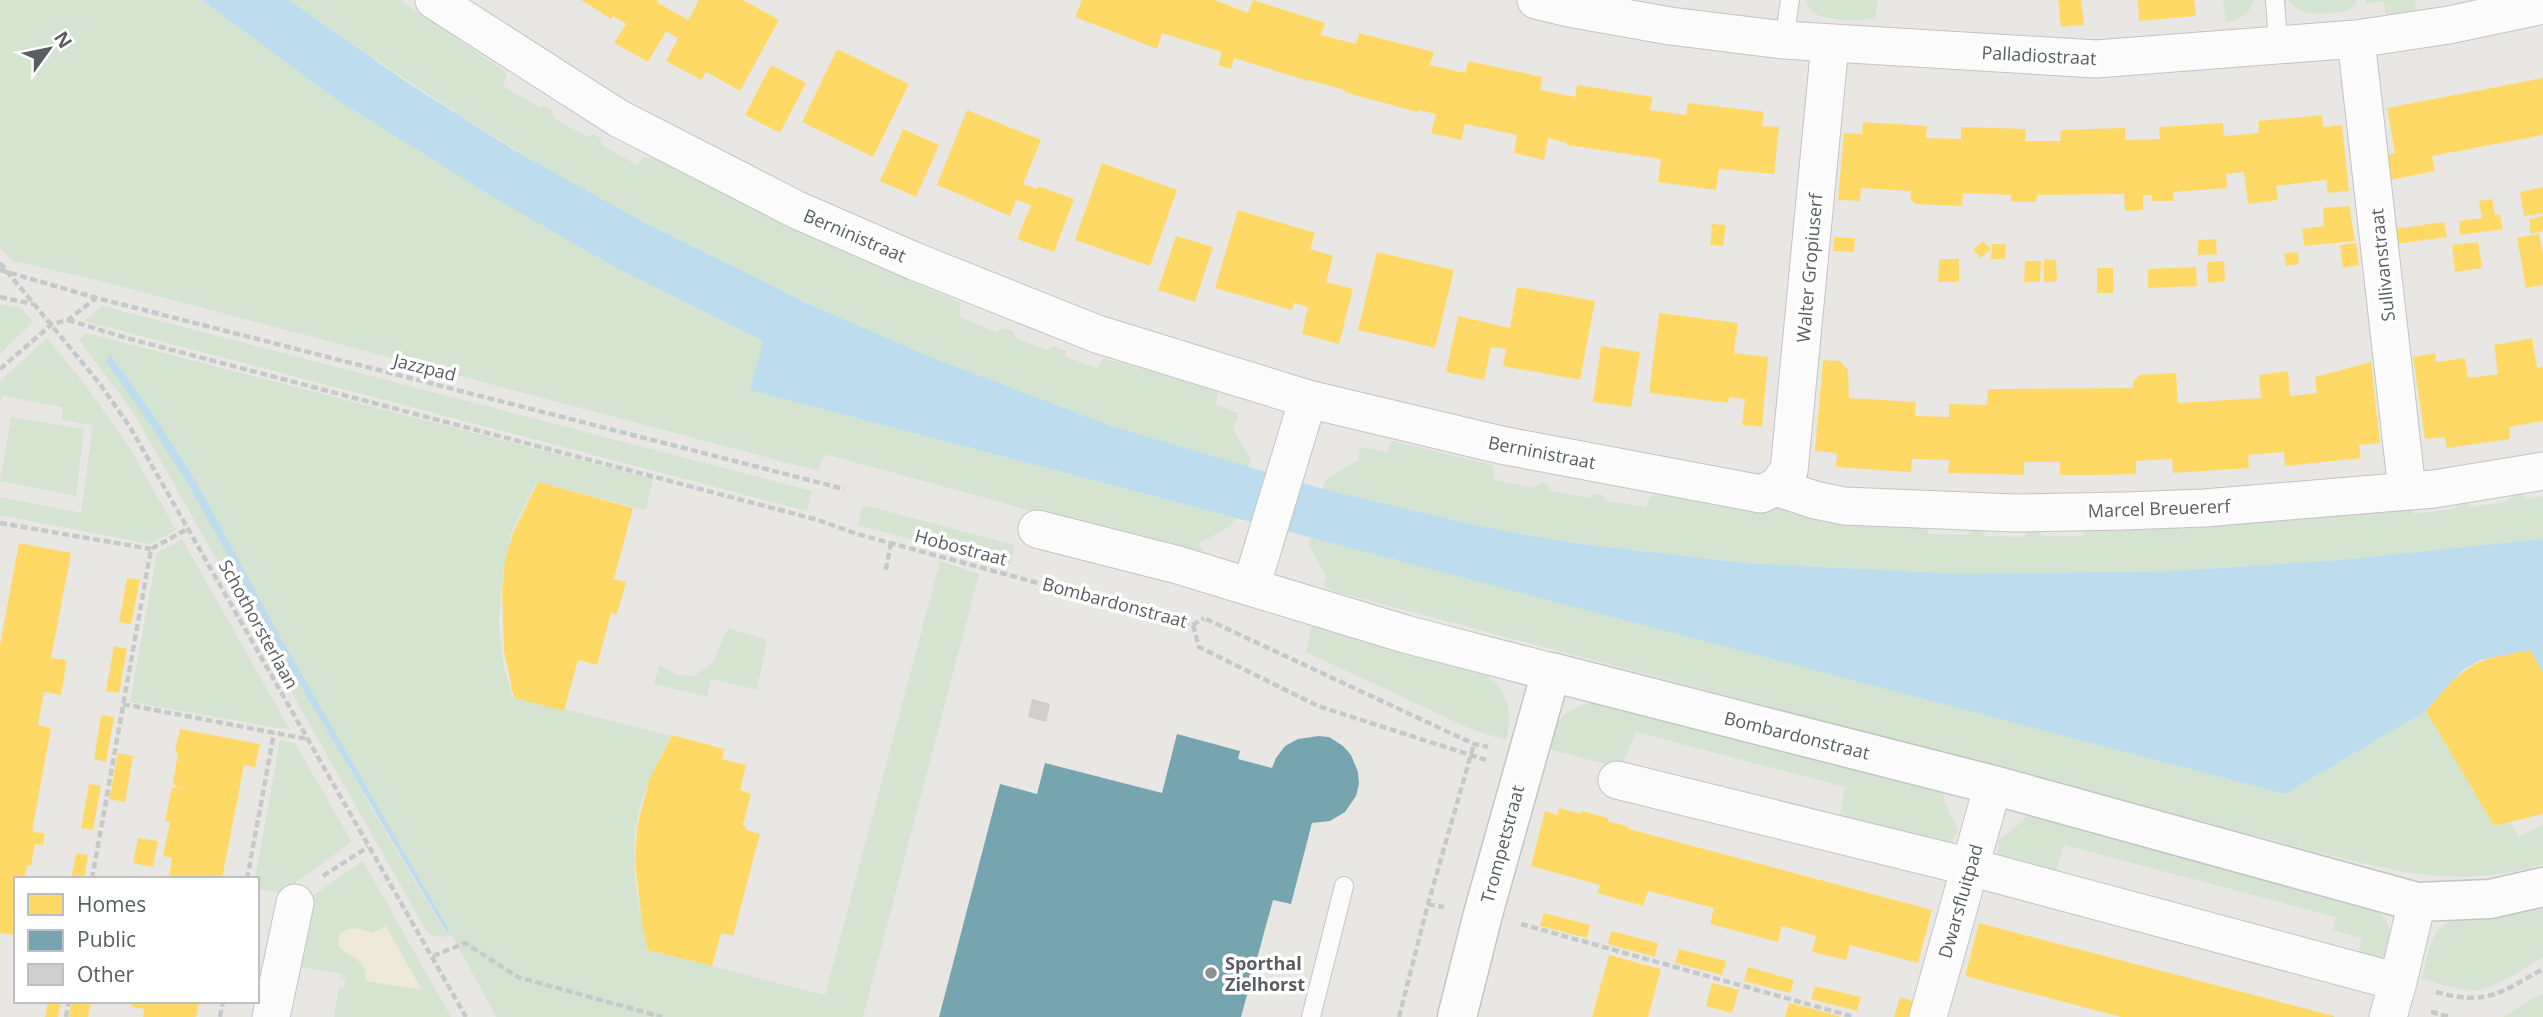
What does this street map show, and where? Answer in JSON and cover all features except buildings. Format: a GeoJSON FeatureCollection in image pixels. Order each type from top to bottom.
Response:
{"type":"FeatureCollection","features":[{"type":"Feature","properties":{"kind":"street","name":"Berninistraat"},"geometry":{"type":"LineString","coordinates":[[434,0],[618,118],[797,210],[914,261],[1097,334],[1308,399],[1515,448],[1761,494],[1776,487]]}},
{"type":"Feature","properties":{"kind":"street","name":"Palladiostraat"},"geometry":{"type":"LineString","coordinates":[[1536,0],[1670,26],[1784,40],[2096,59],[2356,38],[2449,25],[2543,5]]}},
{"type":"Feature","properties":{"kind":"street","name":"Sullivanstraat"},"geometry":{"type":"LineString","coordinates":[[2356,38],[2407,491]]}},
{"type":"Feature","properties":{"kind":"street","name":"Walter Gropiuserf"},"geometry":{"type":"LineString","coordinates":[[1776,487],[1790,471],[1830,44]]}},
{"type":"Feature","properties":{"kind":"street"},"geometry":{"type":"LineString","coordinates":[[1251,587],[1308,399]]}},
{"type":"Feature","properties":{"kind":"street","name":"Marcel Breuererf"},"geometry":{"type":"LineString","coordinates":[[1776,487],[1844,506],[2014,513],[2204,508],[2434,489],[2543,471]]}},
{"type":"Feature","properties":{"kind":"street","name":"Bombardonstraat"},"geometry":{"type":"LineString","coordinates":[[1037,528],[1178,565],[1405,634],[1993,785],[2417,902],[2490,899],[2543,887]]}},
{"type":"Feature","properties":{"kind":"street","name":"Trompetstraat"},"geometry":{"type":"LineString","coordinates":[[1457,1017],[1551,672]]}},
{"type":"Feature","properties":{"kind":"street"},"geometry":{"type":"LineString","coordinates":[[1617,780],[1970,867],[2399,982]]}},
{"type":"Feature","properties":{"kind":"street","name":"Dwarsfluitpad"},"geometry":{"type":"LineString","coordinates":[[1928,1017],[1993,785]]}},
{"type":"Feature","properties":{"kind":"street"},"geometry":{"type":"LineString","coordinates":[[2388,1017],[2399,982],[2417,902]]}},
{"type":"Feature","properties":{"kind":"street"},"geometry":{"type":"LineString","coordinates":[[271,1017],[295,903]]}},
{"type":"Feature","properties":{"kind":"lane"},"geometry":{"type":"LineString","coordinates":[[1784,40],[1790,0]]}},
{"type":"Feature","properties":{"kind":"lane"},"geometry":{"type":"LineString","coordinates":[[2275,0],[2278,44]]}},
{"type":"Feature","properties":{"kind":"lane"},"geometry":{"type":"LineString","coordinates":[[1311,1017],[1344,886]]}},
{"type":"Feature","properties":{"kind":"path","name":"Schothorsterlaan"},"geometry":{"type":"LineString","coordinates":[[0,263],[100,384],[130,427],[466,1017]]}},
{"type":"Feature","properties":{"kind":"path","name":"Jazzpad"},"geometry":{"type":"LineString","coordinates":[[0,270],[97,298],[844,489]]}},
{"type":"Feature","properties":{"kind":"path"},"geometry":{"type":"LineString","coordinates":[[0,297],[35,304]]}},
{"type":"Feature","properties":{"kind":"path"},"geometry":{"type":"LineString","coordinates":[[0,369],[52,324],[68,320],[97,298]]}},
{"type":"Feature","properties":{"kind":"path","name":"Hobostraat"},"geometry":{"type":"LineString","coordinates":[[68,320],[123,337],[818,520],[1024,579]]}},
{"type":"Feature","properties":{"kind":"path"},"geometry":{"type":"LineString","coordinates":[[0,523],[151,549],[189,528]]}},
{"type":"Feature","properties":{"kind":"path","name":"Hobostraat"},"geometry":{"type":"LineString","coordinates":[[886,570],[891,542]]}},
{"type":"Feature","properties":{"kind":"path"},"geometry":{"type":"LineString","coordinates":[[92,877],[151,549]]}},
{"type":"Feature","properties":{"kind":"path","name":"Bombardonstraat"},"geometry":{"type":"LineString","coordinates":[[1178,565],[1182,591],[1204,618],[1289,660],[1474,744],[1527,757]]}},
{"type":"Feature","properties":{"kind":"path","name":"Bombardonstraat"},"geometry":{"type":"LineString","coordinates":[[1024,579],[1193,625],[1204,618]]}},
{"type":"Feature","properties":{"kind":"path"},"geometry":{"type":"LineString","coordinates":[[123,704],[307,739]]}},
{"type":"Feature","properties":{"kind":"path"},"geometry":{"type":"LineString","coordinates":[[247,877],[274,733]]}},
{"type":"Feature","properties":{"kind":"path"},"geometry":{"type":"LineString","coordinates":[[1399,1017],[1474,744]]}},
{"type":"Feature","properties":{"kind":"path"},"geometry":{"type":"LineString","coordinates":[[295,903],[305,887],[369,847]]}},
{"type":"Feature","properties":{"kind":"path"},"geometry":{"type":"LineString","coordinates":[[1428,904],[1483,914],[1854,1017]]}},
{"type":"Feature","properties":{"kind":"path"},"geometry":{"type":"LineString","coordinates":[[433,956],[465,943],[518,976],[662,1017]]}},
{"type":"Feature","properties":{"kind":"path"},"geometry":{"type":"LineString","coordinates":[[2399,982],[2460,999],[2476,999],[2500,993],[2543,969]]}},
{"type":"Feature","properties":{"kind":"green space"},"geometry":{"type":"Polygon","coordinates":[[[0,0],[202,0],[340,102],[493,197],[618,269],[763,341],[750,390],[1235,518],[1231,526],[1199,543],[1205,554],[1036,512],[829,455],[822,459],[819,471],[93,279],[13,261],[0,248],[0,0]]]}},
{"type":"Feature","properties":{"kind":"green space"},"geometry":{"type":"Polygon","coordinates":[[[289,0],[400,0],[506,72],[503,85],[506,88],[540,108],[543,105],[552,110],[553,118],[588,137],[592,134],[600,138],[602,145],[637,165],[644,158],[652,157],[821,242],[960,302],[960,317],[996,332],[1001,328],[1013,331],[1015,338],[1047,350],[1053,346],[1065,351],[1066,357],[1097,368],[1103,359],[1107,359],[1218,391],[1216,405],[1239,413],[1233,429],[1251,459],[1248,468],[1109,425],[969,374],[832,314],[652,228],[505,143],[418,88],[289,0]]]}},
{"type":"Feature","properties":{"kind":"green space"},"geometry":{"type":"Polygon","coordinates":[[[1806,0],[1878,0],[1875,17],[1855,20],[1816,14],[1806,0]]]}},
{"type":"Feature","properties":{"kind":"green space"},"geometry":{"type":"Polygon","coordinates":[[[2223,0],[2254,0],[2244,16],[2226,22],[2223,0]]]}},
{"type":"Feature","properties":{"kind":"green space"},"geometry":{"type":"Polygon","coordinates":[[[2288,0],[2356,0],[2356,5],[2341,12],[2312,14],[2299,9],[2288,0]]]}},
{"type":"Feature","properties":{"kind":"green space"},"geometry":{"type":"Polygon","coordinates":[[[2366,0],[2415,0],[2416,13],[2386,19],[2384,1],[2367,4],[2366,0]]]}},
{"type":"Feature","properties":{"kind":"green space"},"geometry":{"type":"Polygon","coordinates":[[[0,304],[21,308],[33,322],[0,354],[0,304]]]}},
{"type":"Feature","properties":{"kind":"green space"},"geometry":{"type":"Polygon","coordinates":[[[103,306],[812,491],[807,511],[84,321],[103,306]]]}},
{"type":"Feature","properties":{"kind":"green space"},"geometry":{"type":"Polygon","coordinates":[[[86,333],[653,479],[646,510],[537,482],[512,531],[502,579],[499,624],[503,661],[512,696],[671,736],[648,785],[635,832],[636,883],[649,950],[825,995],[940,561],[979,574],[863,1017],[496,1017],[452,935],[438,937],[426,930],[133,412],[79,340],[86,333]],[[110,354],[189,486],[370,806],[445,932],[450,931],[281,638],[197,483],[156,418],[110,354]]]}},
{"type":"Feature","properties":{"kind":"green space"},"geometry":{"type":"Polygon","coordinates":[[[47,338],[84,383],[129,447],[176,530],[150,544],[0,515],[0,497],[81,513],[93,425],[62,420],[62,407],[3,396],[0,402],[0,381],[47,338]]]}},
{"type":"Feature","properties":{"kind":"green space"},"geometry":{"type":"Polygon","coordinates":[[[11,417],[84,429],[76,496],[0,481],[11,417]]]}},
{"type":"Feature","properties":{"kind":"green space"},"geometry":{"type":"Polygon","coordinates":[[[1392,441],[1492,465],[1495,480],[1533,488],[1545,484],[1548,485],[1549,491],[1589,498],[1595,494],[1603,495],[1605,501],[1646,507],[1650,497],[1655,495],[1926,523],[1928,534],[1968,535],[1973,530],[1981,530],[1986,536],[2024,537],[2027,532],[2037,530],[2042,536],[2081,536],[2084,534],[2084,526],[2411,505],[2414,514],[2455,509],[2457,504],[2467,503],[2471,507],[2507,502],[2514,494],[2522,494],[2527,499],[2543,496],[2543,539],[2339,560],[2175,571],[1964,574],[1745,563],[1573,543],[1479,526],[1323,489],[1326,479],[1358,460],[1360,447],[1388,452],[1392,441]]]}},
{"type":"Feature","properties":{"kind":"green space"},"geometry":{"type":"Polygon","coordinates":[[[863,505],[1015,545],[1010,565],[858,525],[863,505]]]}},
{"type":"Feature","properties":{"kind":"green space"},"geometry":{"type":"Polygon","coordinates":[[[1311,537],[2285,794],[2426,711],[2494,826],[2511,823],[2519,837],[2543,824],[2543,864],[2513,872],[2455,877],[2371,865],[1333,591],[1323,586],[1327,577],[1309,546],[1311,537]]]}},
{"type":"Feature","properties":{"kind":"green space"},"geometry":{"type":"Polygon","coordinates":[[[182,539],[290,730],[130,702],[157,553],[182,539]]]}},
{"type":"Feature","properties":{"kind":"green space"},"geometry":{"type":"Polygon","coordinates":[[[1312,624],[1472,666],[1500,688],[1505,696],[1509,715],[1506,740],[1473,730],[1306,652],[1312,624]]]}},
{"type":"Feature","properties":{"kind":"green space"},"geometry":{"type":"Polygon","coordinates":[[[728,628],[767,640],[757,690],[711,679],[707,697],[654,684],[659,665],[679,675],[694,676],[713,662],[728,628]]]}},
{"type":"Feature","properties":{"kind":"green space"},"geometry":{"type":"Polygon","coordinates":[[[1596,702],[1944,793],[1944,801],[1958,830],[1949,844],[1840,816],[1845,787],[1636,732],[1621,768],[1544,748],[1562,717],[1576,708],[1596,702]]]}},
{"type":"Feature","properties":{"kind":"green space"},"geometry":{"type":"Polygon","coordinates":[[[280,740],[295,743],[352,842],[296,882],[294,895],[259,889],[259,877],[255,877],[280,740]]]}},
{"type":"Feature","properties":{"kind":"green space"},"geometry":{"type":"Polygon","coordinates":[[[2026,814],[2371,906],[2383,916],[2388,926],[2388,953],[2380,959],[2359,955],[2361,938],[2332,930],[2336,917],[2064,845],[2056,871],[2000,858],[1997,854],[1999,840],[2023,821],[2026,814]]]}},
{"type":"Feature","properties":{"kind":"green space"},"geometry":{"type":"Polygon","coordinates":[[[363,861],[451,1017],[334,1017],[339,987],[344,987],[346,980],[341,978],[341,974],[299,967],[315,894],[363,861]]]}},
{"type":"Feature","properties":{"kind":"green space"},"geometry":{"type":"Polygon","coordinates":[[[2543,909],[2543,957],[2510,977],[2492,986],[2475,990],[2455,988],[2422,979],[2435,934],[2448,922],[2543,909]]]}},
{"type":"Feature","properties":{"kind":"green space"},"geometry":{"type":"Polygon","coordinates":[[[2543,993],[2543,1017],[2503,1017],[2543,993]]]}},
{"type":"Feature","properties":{"kind":"sand"},"geometry":{"type":"Polygon","coordinates":[[[386,926],[422,990],[366,981],[361,964],[339,947],[338,937],[345,931],[358,929],[372,933],[386,926]]]}},
{"type":"Feature","properties":{"kind":"water"},"geometry":{"type":"Polygon","coordinates":[[[202,0],[289,0],[408,83],[514,150],[641,221],[807,303],[930,357],[1108,425],[1323,489],[1479,526],[1573,543],[1745,563],[1964,574],[2175,571],[2339,560],[2543,539],[2543,673],[2530,650],[2480,660],[2464,669],[2426,711],[2285,794],[750,390],[763,341],[618,269],[493,197],[340,102],[202,0]]]}},
{"type":"Feature","properties":{"kind":"water"},"geometry":{"type":"Polygon","coordinates":[[[110,354],[156,418],[197,483],[281,638],[450,931],[446,932],[293,673],[189,486],[106,362],[110,354]]]}},
{"type":"Feature","properties":{"kind":"place","name":"Sporthal Zielhorst"},"geometry":{"type":"Point","coordinates":[1211,973]}}]}
